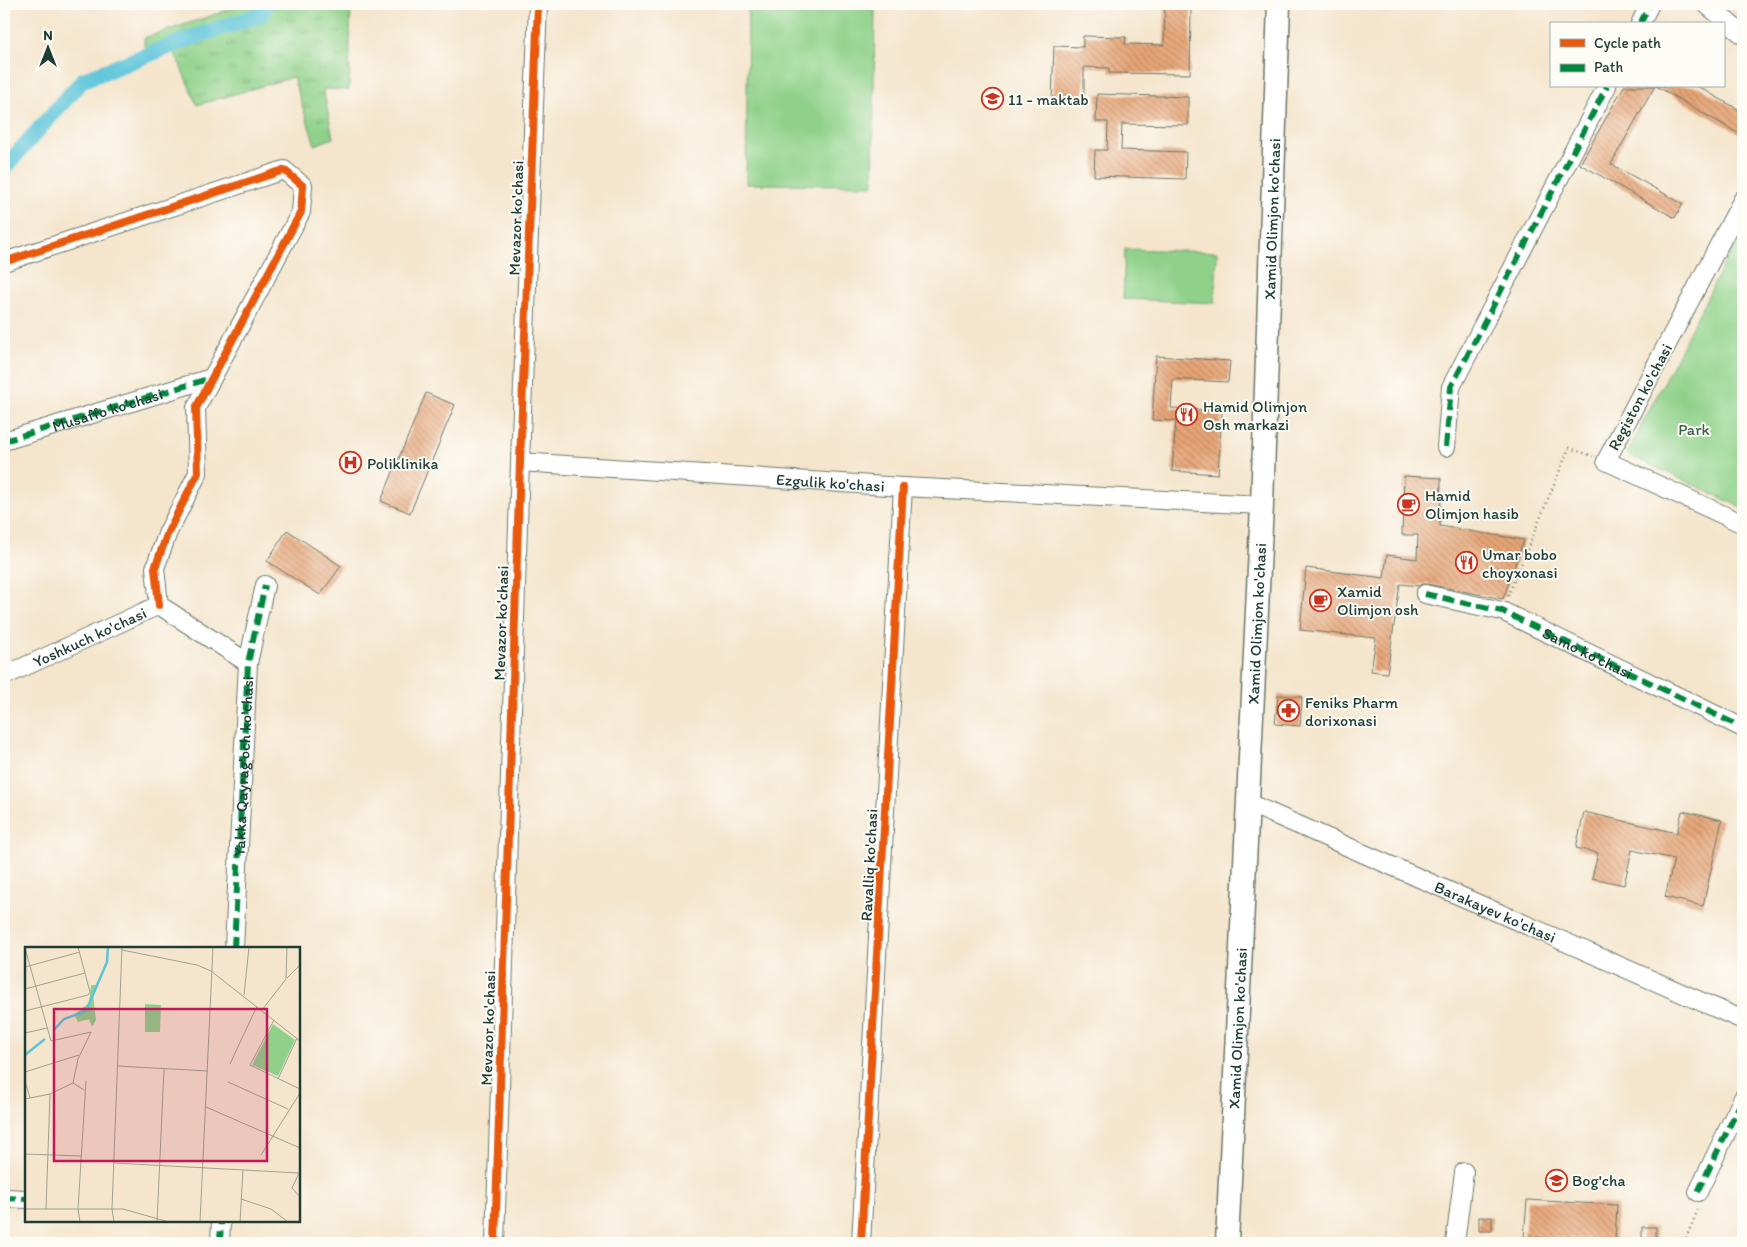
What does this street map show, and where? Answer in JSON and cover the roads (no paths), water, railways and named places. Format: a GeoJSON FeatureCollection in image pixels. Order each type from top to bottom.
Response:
{"type":"FeatureCollection","features":[{"type":"Feature","properties":{"kind":"main road","name":"Xamid Olimjon ko'chasi"},"geometry":{"type":"LineString","coordinates":[[1227,1243],[1262,505],[1279,4]]}},
{"type":"Feature","properties":{"kind":"street","name":"Mevazor ko'chasi"},"geometry":{"type":"LineString","coordinates":[[495,1243],[520,462],[538,4]]}},
{"type":"Feature","properties":{"kind":"street"},"geometry":{"type":"LineString","coordinates":[[1641,22],[1650,4]]}},
{"type":"Feature","properties":{"kind":"street"},"geometry":{"type":"LineString","coordinates":[[1707,4],[1743,35]]}},
{"type":"Feature","properties":{"kind":"street"},"geometry":{"type":"LineString","coordinates":[[1446,447],[1451,387],[1606,88]]}},
{"type":"Feature","properties":{"kind":"street"},"geometry":{"type":"LineString","coordinates":[[4,262],[284,170],[303,186],[301,212],[196,408],[198,473],[168,532],[156,568],[159,605]]}},
{"type":"Feature","properties":{"kind":"street","name":"Registon ko'chasi"},"geometry":{"type":"LineString","coordinates":[[1743,199],[1606,461],[1743,524]]}},
{"type":"Feature","properties":{"kind":"street","name":"Musaffo ko'chasi"},"geometry":{"type":"LineString","coordinates":[[4,441],[211,378]]}},
{"type":"Feature","properties":{"kind":"street","name":"Ezgulik ko'chasi"},"geometry":{"type":"LineString","coordinates":[[520,462],[904,487],[1262,505]]}},
{"type":"Feature","properties":{"kind":"street","name":"Ravalliq ko'chasi"},"geometry":{"type":"LineString","coordinates":[[862,1243],[904,487]]}},
{"type":"Feature","properties":{"kind":"street","name":"Yakka Qayrag'och ko'chasi"},"geometry":{"type":"LineString","coordinates":[[234,947],[248,663],[265,585]]}},
{"type":"Feature","properties":{"kind":"street","name":"Samo ko'chasi"},"geometry":{"type":"LineString","coordinates":[[1425,594],[1502,611],[1743,728]]}},
{"type":"Feature","properties":{"kind":"street","name":"Yoshkuch ko'chasi"},"geometry":{"type":"LineString","coordinates":[[4,676],[159,605],[248,663]]}},
{"type":"Feature","properties":{"kind":"street","name":"Barakayev ko'chasi"},"geometry":{"type":"LineString","coordinates":[[1248,803],[1743,1020]]}},
{"type":"Feature","properties":{"kind":"street"},"geometry":{"type":"LineString","coordinates":[[1698,1192],[1743,1098]]}},
{"type":"Feature","properties":{"kind":"street"},"geometry":{"type":"LineString","coordinates":[[1455,1243],[1464,1172]]}},
{"type":"Feature","properties":{"kind":"street"},"geometry":{"type":"LineString","coordinates":[[4,1198],[25,1199]]}},
{"type":"Feature","properties":{"kind":"street"},"geometry":{"type":"LineString","coordinates":[[220,1243],[221,1222]]}},
{"type":"Feature","properties":{"kind":"waterway"},"geometry":{"type":"LineString","coordinates":[[4,168],[83,80],[191,38],[260,15],[267,4]]}},
{"type":"Feature","properties":{"kind":"place","name":"11 - maktab"},"geometry":{"type":"Point","coordinates":[992,99]}},
{"type":"Feature","properties":{"kind":"place","name":"Hamid Olimjon Osh markazi"},"geometry":{"type":"Point","coordinates":[1187,415]}},
{"type":"Feature","properties":{"kind":"place","name":"Poliklinika"},"geometry":{"type":"Point","coordinates":[351,463]}},
{"type":"Feature","properties":{"kind":"place","name":"Hamid Olimjon hasib"},"geometry":{"type":"Point","coordinates":[1409,504]}},
{"type":"Feature","properties":{"kind":"place","name":"Umar bobo choyxonasi"},"geometry":{"type":"Point","coordinates":[1466,563]}},
{"type":"Feature","properties":{"kind":"place","name":"Xamid Olimjon osh"},"geometry":{"type":"Point","coordinates":[1321,600]}},
{"type":"Feature","properties":{"kind":"place","name":"Feniks Pharm dorixonasi"},"geometry":{"type":"Point","coordinates":[1289,711]}},
{"type":"Feature","properties":{"kind":"place","name":"Bog'cha"},"geometry":{"type":"Point","coordinates":[1556,1180]}},
{"type":"Feature","properties":{"kind":"park label","name":"Park"},"geometry":{"type":"Point","coordinates":[1694,429]}}]}
